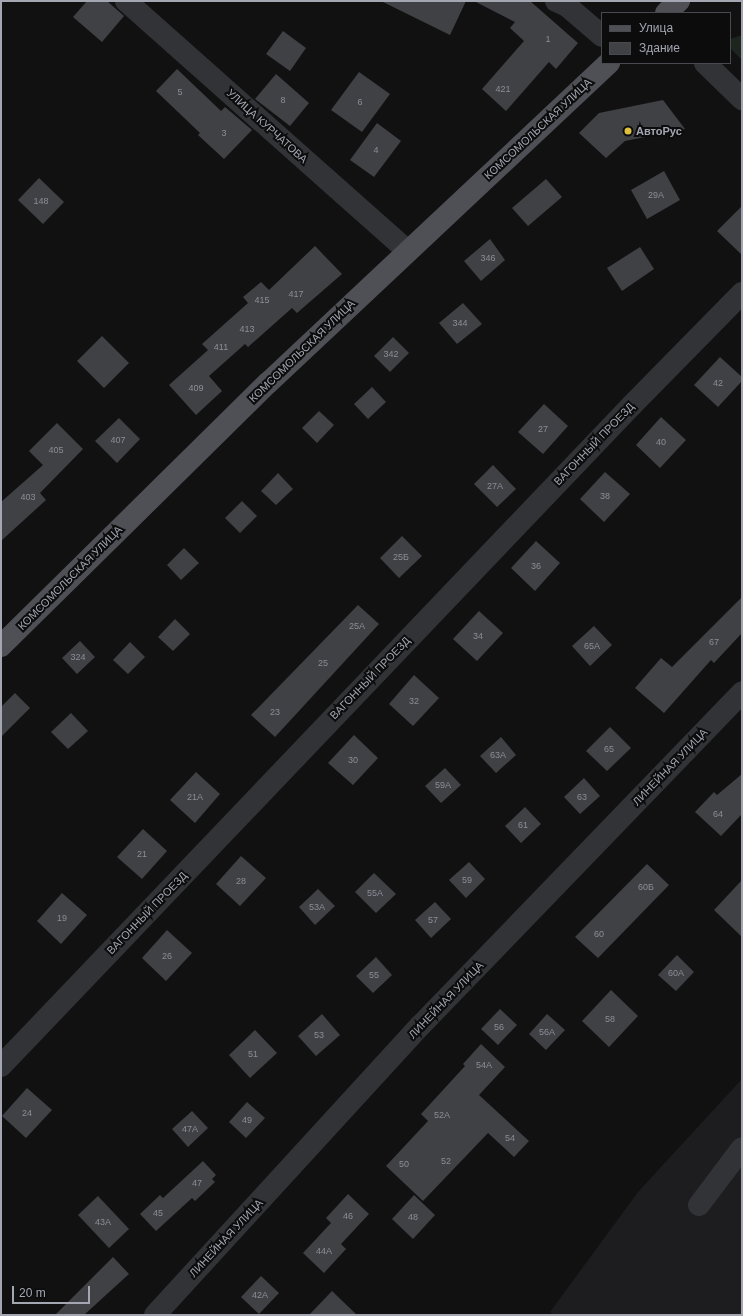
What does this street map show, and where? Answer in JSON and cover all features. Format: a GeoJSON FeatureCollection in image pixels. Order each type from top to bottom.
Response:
{"type":"FeatureCollection","features":[{"type":"Feature","properties":{"kind":"main road"},"geometry":{"type":"LineString","coordinates":[[667,12],[679,1]]}},
{"type":"Feature","properties":{"kind":"main road","name":"КОМСОМОЛЬСКАЯ УЛИЦА"},"geometry":{"type":"LineString","coordinates":[[1,646],[268,383],[608,64]]}},
{"type":"Feature","properties":{"kind":"street","name":"УЛИЦА КУРЧАТОВА"},"geometry":{"type":"LineString","coordinates":[[126,1],[408,251]]}},
{"type":"Feature","properties":{"kind":"street"},"geometry":{"type":"LineString","coordinates":[[556,1],[567,6],[601,35]]}},
{"type":"Feature","properties":{"kind":"street"},"geometry":{"type":"LineString","coordinates":[[705,64],[742,99]]}},
{"type":"Feature","properties":{"kind":"street","name":"ВАГОННЫЙ ПРОЕЗД"},"geometry":{"type":"LineString","coordinates":[[1,1066],[632,405],[742,293]]}},
{"type":"Feature","properties":{"kind":"street","name":"ЛИНЕЙНАЯ УЛИЦА"},"geometry":{"type":"LineString","coordinates":[[155,1315],[420,1026],[742,692]]}},
{"type":"Feature","properties":{"kind":"street"},"geometry":{"type":"LineString","coordinates":[[699,1205],[742,1148]]}},
{"type":"Feature","properties":{"kind":"shaded area"},"geometry":{"type":"Polygon","coordinates":[[[742,35],[742,60],[731,49],[731,39],[742,35]]]}},
{"type":"Feature","properties":{"kind":"shaded area"},"geometry":{"type":"Polygon","coordinates":[[[742,1079],[742,1315],[553,1315],[550,1312],[638,1192],[742,1079]]]}},
{"type":"Feature","properties":{"kind":"building"},"geometry":{"type":"Polygon","coordinates":[[[87,1],[107,1],[124,16],[102,42],[73,17],[87,1]]]}},
{"type":"Feature","properties":{"kind":"building"},"geometry":{"type":"Polygon","coordinates":[[[381,1],[466,1],[450,35],[381,1]]]}},
{"type":"Feature","properties":{"kind":"building"},"geometry":{"type":"Polygon","coordinates":[[[474,1],[530,1],[578,43],[556,69],[549,62],[506,111],[482,89],[524,41],[510,28],[515,22],[474,1]]]}},
{"type":"Feature","properties":{"kind":"building"},"geometry":{"type":"Polygon","coordinates":[[[283,31],[306,48],[290,71],[266,54],[283,31]]]}},
{"type":"Feature","properties":{"kind":"building"},"geometry":{"type":"Polygon","coordinates":[[[177,69],[221,111],[225,107],[252,130],[224,159],[198,135],[200,133],[156,91],[177,69]]]}},
{"type":"Feature","properties":{"kind":"building"},"geometry":{"type":"Polygon","coordinates":[[[359,72],[390,94],[362,132],[331,110],[359,72]]]}},
{"type":"Feature","properties":{"kind":"building"},"geometry":{"type":"Polygon","coordinates":[[[276,74],[309,103],[290,126],[255,99],[276,74]]]}},
{"type":"Feature","properties":{"kind":"building","name":"АвтоРус"},"geometry":{"type":"Polygon","coordinates":[[[663,100],[685,129],[625,141],[606,158],[579,133],[599,113],[663,100]]]}},
{"type":"Feature","properties":{"kind":"building"},"geometry":{"type":"Polygon","coordinates":[[[377,123],[401,141],[374,177],[350,160],[377,123]]]}},
{"type":"Feature","properties":{"kind":"building"},"geometry":{"type":"Polygon","coordinates":[[[664,171],[680,200],[647,219],[631,190],[664,171]]]}},
{"type":"Feature","properties":{"kind":"building"},"geometry":{"type":"Polygon","coordinates":[[[39,178],[64,202],[43,224],[18,200],[39,178]]]}},
{"type":"Feature","properties":{"kind":"building"},"geometry":{"type":"Polygon","coordinates":[[[546,179],[562,197],[528,226],[512,208],[546,179]]]}},
{"type":"Feature","properties":{"kind":"building"},"geometry":{"type":"Polygon","coordinates":[[[742,206],[742,255],[717,231],[742,206]]]}},
{"type":"Feature","properties":{"kind":"building"},"geometry":{"type":"Polygon","coordinates":[[[490,239],[505,260],[481,281],[464,261],[490,239]]]}},
{"type":"Feature","properties":{"kind":"building"},"geometry":{"type":"Polygon","coordinates":[[[315,246],[342,274],[297,313],[292,308],[248,347],[245,344],[209,376],[222,391],[196,415],[169,385],[208,350],[202,344],[248,303],[243,297],[261,282],[269,290],[315,246]]]}},
{"type":"Feature","properties":{"kind":"building"},"geometry":{"type":"Polygon","coordinates":[[[640,247],[654,269],[622,291],[607,268],[640,247]]]}},
{"type":"Feature","properties":{"kind":"building"},"geometry":{"type":"Polygon","coordinates":[[[463,303],[482,324],[457,344],[439,323],[463,303]]]}},
{"type":"Feature","properties":{"kind":"building"},"geometry":{"type":"Polygon","coordinates":[[[102,336],[129,363],[104,388],[77,361],[102,336]]]}},
{"type":"Feature","properties":{"kind":"building"},"geometry":{"type":"Polygon","coordinates":[[[393,337],[409,353],[390,372],[374,356],[393,337]]]}},
{"type":"Feature","properties":{"kind":"building"},"geometry":{"type":"Polygon","coordinates":[[[720,357],[742,377],[742,381],[718,407],[694,385],[720,357]]]}},
{"type":"Feature","properties":{"kind":"building"},"geometry":{"type":"Polygon","coordinates":[[[372,387],[386,402],[368,419],[354,404],[372,387]]]}},
{"type":"Feature","properties":{"kind":"building"},"geometry":{"type":"Polygon","coordinates":[[[544,404],[568,426],[543,454],[518,432],[544,404]]]}},
{"type":"Feature","properties":{"kind":"building"},"geometry":{"type":"Polygon","coordinates":[[[319,411],[334,425],[317,443],[302,428],[319,411]]]}},
{"type":"Feature","properties":{"kind":"building"},"geometry":{"type":"Polygon","coordinates":[[[661,417],[686,440],[660,468],[636,445],[661,417]]]}},
{"type":"Feature","properties":{"kind":"building"},"geometry":{"type":"Polygon","coordinates":[[[119,418],[140,439],[117,463],[95,441],[119,418]]]}},
{"type":"Feature","properties":{"kind":"building"},"geometry":{"type":"Polygon","coordinates":[[[57,423],[83,449],[40,493],[46,500],[1,541],[1,502],[43,465],[29,451],[57,423]]]}},
{"type":"Feature","properties":{"kind":"building"},"geometry":{"type":"Polygon","coordinates":[[[493,465],[516,489],[497,507],[474,484],[493,465]]]}},
{"type":"Feature","properties":{"kind":"building"},"geometry":{"type":"Polygon","coordinates":[[[605,472],[630,494],[604,522],[580,499],[605,472]]]}},
{"type":"Feature","properties":{"kind":"building"},"geometry":{"type":"Polygon","coordinates":[[[278,473],[293,489],[276,505],[261,491],[278,473]]]}},
{"type":"Feature","properties":{"kind":"building"},"geometry":{"type":"Polygon","coordinates":[[[242,501],[257,516],[240,533],[225,518],[242,501]]]}},
{"type":"Feature","properties":{"kind":"building"},"geometry":{"type":"Polygon","coordinates":[[[402,536],[422,556],[399,578],[380,558],[402,536]]]}},
{"type":"Feature","properties":{"kind":"building"},"geometry":{"type":"Polygon","coordinates":[[[536,541],[560,563],[535,591],[511,568],[536,541]]]}},
{"type":"Feature","properties":{"kind":"building"},"geometry":{"type":"Polygon","coordinates":[[[184,548],[199,563],[181,580],[167,565],[184,548]]]}},
{"type":"Feature","properties":{"kind":"building"},"geometry":{"type":"Polygon","coordinates":[[[742,597],[742,633],[714,663],[711,660],[664,713],[635,688],[661,658],[672,667],[742,597]]]}},
{"type":"Feature","properties":{"kind":"building"},"geometry":{"type":"Polygon","coordinates":[[[358,605],[379,624],[275,737],[251,715],[358,605]]]}},
{"type":"Feature","properties":{"kind":"building"},"geometry":{"type":"Polygon","coordinates":[[[479,611],[503,633],[477,661],[453,639],[479,611]]]}},
{"type":"Feature","properties":{"kind":"building"},"geometry":{"type":"Polygon","coordinates":[[[175,619],[190,634],[173,651],[158,637],[175,619]]]}},
{"type":"Feature","properties":{"kind":"building"},"geometry":{"type":"Polygon","coordinates":[[[594,626],[612,645],[590,666],[572,646],[594,626]]]}},
{"type":"Feature","properties":{"kind":"building"},"geometry":{"type":"Polygon","coordinates":[[[80,641],[95,657],[77,674],[62,658],[80,641]]]}},
{"type":"Feature","properties":{"kind":"building"},"geometry":{"type":"Polygon","coordinates":[[[130,642],[145,657],[128,674],[113,660],[130,642]]]}},
{"type":"Feature","properties":{"kind":"building"},"geometry":{"type":"Polygon","coordinates":[[[414,675],[439,698],[413,726],[389,704],[414,675]]]}},
{"type":"Feature","properties":{"kind":"building"},"geometry":{"type":"Polygon","coordinates":[[[15,693],[30,708],[1,737],[1,707],[15,693]]]}},
{"type":"Feature","properties":{"kind":"building"},"geometry":{"type":"Polygon","coordinates":[[[71,713],[88,731],[68,749],[51,732],[71,713]]]}},
{"type":"Feature","properties":{"kind":"building"},"geometry":{"type":"Polygon","coordinates":[[[610,727],[631,748],[607,771],[586,751],[610,727]]]}},
{"type":"Feature","properties":{"kind":"building"},"geometry":{"type":"Polygon","coordinates":[[[354,735],[378,758],[353,785],[328,763],[354,735]]]}},
{"type":"Feature","properties":{"kind":"building"},"geometry":{"type":"Polygon","coordinates":[[[501,737],[516,755],[496,773],[480,756],[501,737]]]}},
{"type":"Feature","properties":{"kind":"building"},"geometry":{"type":"Polygon","coordinates":[[[445,768],[461,785],[441,803],[425,786],[445,768]]]}},
{"type":"Feature","properties":{"kind":"building"},"geometry":{"type":"Polygon","coordinates":[[[196,772],[220,794],[195,823],[170,800],[196,772]]]}},
{"type":"Feature","properties":{"kind":"building"},"geometry":{"type":"Polygon","coordinates":[[[742,774],[742,814],[721,836],[695,812],[714,792],[717,795],[742,774]]]}},
{"type":"Feature","properties":{"kind":"building"},"geometry":{"type":"Polygon","coordinates":[[[584,778],[600,796],[580,814],[564,797],[584,778]]]}},
{"type":"Feature","properties":{"kind":"building"},"geometry":{"type":"Polygon","coordinates":[[[525,807],[541,824],[521,843],[505,826],[525,807]]]}},
{"type":"Feature","properties":{"kind":"building"},"geometry":{"type":"Polygon","coordinates":[[[143,829],[167,851],[142,879],[117,857],[143,829]]]}},
{"type":"Feature","properties":{"kind":"building"},"geometry":{"type":"Polygon","coordinates":[[[241,856],[266,878],[240,906],[216,884],[241,856]]]}},
{"type":"Feature","properties":{"kind":"building"},"geometry":{"type":"Polygon","coordinates":[[[469,862],[485,879],[466,898],[449,880],[469,862]]]}},
{"type":"Feature","properties":{"kind":"building"},"geometry":{"type":"Polygon","coordinates":[[[647,864],[669,885],[598,958],[575,937],[647,864]]]}},
{"type":"Feature","properties":{"kind":"building"},"geometry":{"type":"Polygon","coordinates":[[[374,873],[396,894],[376,913],[355,892],[374,873]]]}},
{"type":"Feature","properties":{"kind":"building"},"geometry":{"type":"Polygon","coordinates":[[[742,880],[742,937],[714,910],[742,880]]]}},
{"type":"Feature","properties":{"kind":"building"},"geometry":{"type":"Polygon","coordinates":[[[318,889],[335,906],[315,925],[299,907],[318,889]]]}},
{"type":"Feature","properties":{"kind":"building"},"geometry":{"type":"Polygon","coordinates":[[[62,893],[87,915],[61,944],[37,921],[62,893]]]}},
{"type":"Feature","properties":{"kind":"building"},"geometry":{"type":"Polygon","coordinates":[[[435,902],[451,919],[431,938],[415,920],[435,902]]]}},
{"type":"Feature","properties":{"kind":"building"},"geometry":{"type":"Polygon","coordinates":[[[167,930],[192,953],[166,981],[142,958],[167,930]]]}},
{"type":"Feature","properties":{"kind":"building"},"geometry":{"type":"Polygon","coordinates":[[[677,955],[694,972],[676,991],[658,975],[677,955]]]}},
{"type":"Feature","properties":{"kind":"building"},"geometry":{"type":"Polygon","coordinates":[[[376,957],[392,975],[373,993],[356,976],[376,957]]]}},
{"type":"Feature","properties":{"kind":"building"},"geometry":{"type":"Polygon","coordinates":[[[611,990],[638,1016],[609,1047],[582,1021],[611,990]]]}},
{"type":"Feature","properties":{"kind":"building"},"geometry":{"type":"Polygon","coordinates":[[[500,1009],[517,1025],[498,1045],[481,1029],[500,1009]]]}},
{"type":"Feature","properties":{"kind":"building"},"geometry":{"type":"Polygon","coordinates":[[[322,1014],[340,1035],[316,1056],[298,1036],[322,1014]]]}},
{"type":"Feature","properties":{"kind":"building"},"geometry":{"type":"Polygon","coordinates":[[[547,1014],[565,1030],[546,1050],[529,1034],[547,1014]]]}},
{"type":"Feature","properties":{"kind":"building"},"geometry":{"type":"Polygon","coordinates":[[[255,1030],[277,1053],[250,1078],[229,1055],[255,1030]]]}},
{"type":"Feature","properties":{"kind":"building"},"geometry":{"type":"Polygon","coordinates":[[[481,1044],[505,1067],[479,1095],[529,1141],[514,1157],[488,1133],[423,1201],[386,1166],[428,1121],[421,1114],[465,1066],[463,1064],[481,1044]]]}},
{"type":"Feature","properties":{"kind":"building"},"geometry":{"type":"Polygon","coordinates":[[[27,1088],[52,1110],[26,1138],[2,1116],[27,1088]]]}},
{"type":"Feature","properties":{"kind":"building"},"geometry":{"type":"Polygon","coordinates":[[[247,1102],[265,1118],[246,1138],[229,1122],[247,1102]]]}},
{"type":"Feature","properties":{"kind":"building"},"geometry":{"type":"Polygon","coordinates":[[[192,1111],[208,1128],[188,1147],[172,1129],[192,1111]]]}},
{"type":"Feature","properties":{"kind":"building"},"geometry":{"type":"Polygon","coordinates":[[[203,1161],[216,1175],[212,1179],[215,1182],[195,1201],[192,1198],[156,1231],[140,1214],[160,1195],[163,1198],[203,1161]]]}},
{"type":"Feature","properties":{"kind":"building"},"geometry":{"type":"Polygon","coordinates":[[[348,1194],[369,1214],[341,1244],[346,1249],[324,1273],[303,1253],[331,1223],[326,1218],[348,1194]]]}},
{"type":"Feature","properties":{"kind":"building"},"geometry":{"type":"Polygon","coordinates":[[[414,1195],[435,1215],[413,1239],[392,1219],[414,1195]]]}},
{"type":"Feature","properties":{"kind":"building"},"geometry":{"type":"Polygon","coordinates":[[[98,1196],[129,1229],[109,1248],[78,1215],[98,1196]]]}},
{"type":"Feature","properties":{"kind":"building"},"geometry":{"type":"Polygon","coordinates":[[[113,1257],[129,1274],[84,1315],[55,1315],[113,1257]]]}},
{"type":"Feature","properties":{"kind":"building"},"geometry":{"type":"Polygon","coordinates":[[[261,1276],[279,1293],[259,1314],[241,1297],[261,1276]]]}},
{"type":"Feature","properties":{"kind":"building"},"geometry":{"type":"Polygon","coordinates":[[[332,1291],[357,1315],[309,1315],[332,1291]]]}},
{"type":"Feature","properties":{"kind":"place","name":"АвтоРус"},"geometry":{"type":"Point","coordinates":[628,131]}}]}
